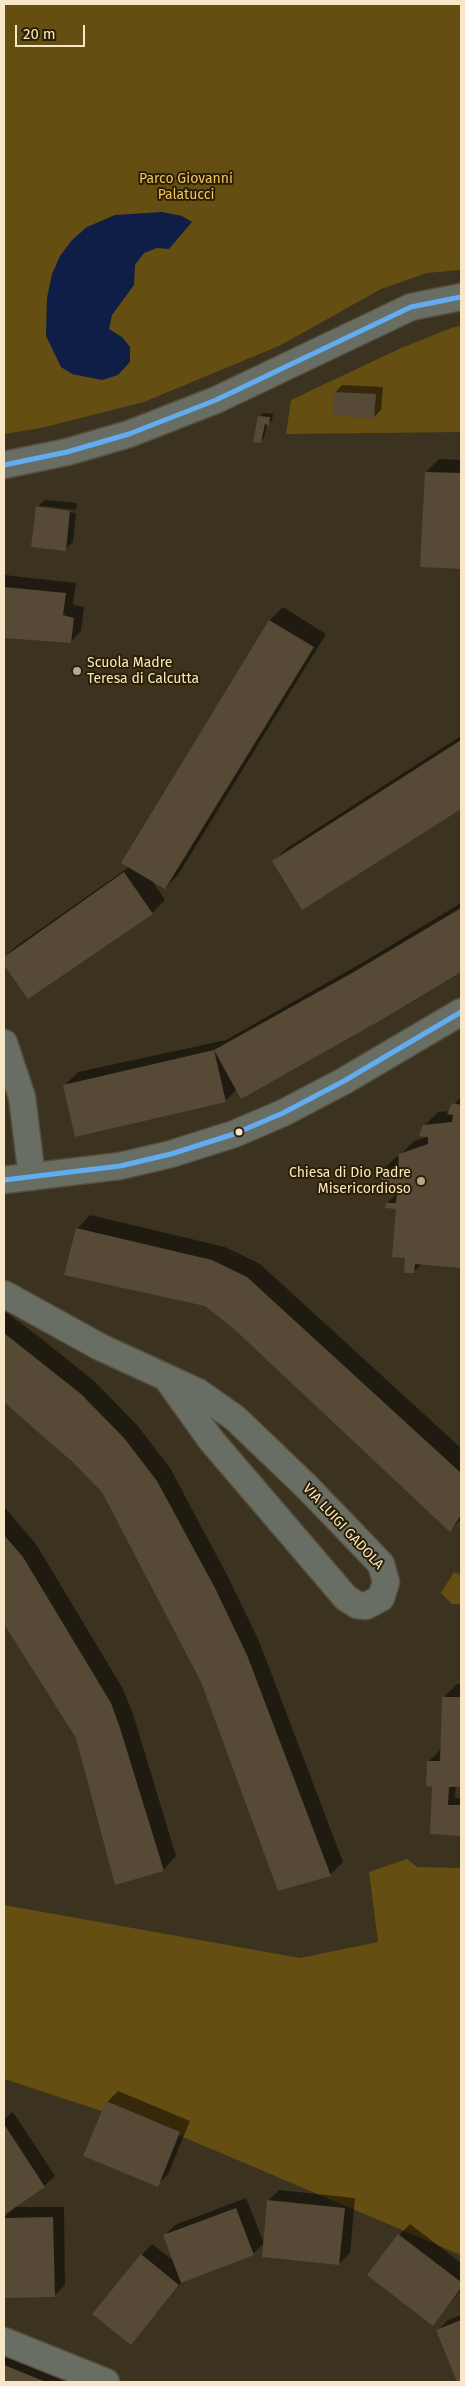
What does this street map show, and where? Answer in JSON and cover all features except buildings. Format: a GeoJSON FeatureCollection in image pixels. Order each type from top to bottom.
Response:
{"type":"FeatureCollection","features":[{"type":"Feature","properties":{"kind":"street"},"geometry":{"type":"LineString","coordinates":[[4,465],[67,452],[129,434],[216,400],[411,307],[461,297]]}},
{"type":"Feature","properties":{"kind":"street"},"geometry":{"type":"LineString","coordinates":[[4,1180],[137,1162],[234,1134],[344,1081],[461,1012]]}},
{"type":"Feature","properties":{"kind":"street"},"geometry":{"type":"LineString","coordinates":[[4,1043],[22,1097],[32,1177]]}},
{"type":"Feature","properties":{"kind":"street","name":"VIA LUIGI GADOLA"},"geometry":{"type":"LineString","coordinates":[[4,1294],[100,1347],[168,1380],[198,1392],[235,1418],[307,1487],[381,1564],[386,1582],[381,1598],[366,1606],[357,1605],[346,1598],[211,1440],[168,1380]]}},
{"type":"Feature","properties":{"kind":"street"},"geometry":{"type":"LineString","coordinates":[[4,2341],[106,2382]]}},
{"type":"Feature","properties":{"kind":"green space","name":"Parco Giovanni Palatucci"},"geometry":{"type":"Polygon","coordinates":[[[4,4],[461,4],[461,270],[427,273],[381,289],[281,345],[144,402],[41,428],[4,434],[4,4]]]}},
{"type":"Feature","properties":{"kind":"green space"},"geometry":{"type":"Polygon","coordinates":[[[461,326],[461,432],[286,434],[291,400],[401,348],[461,326]]]}},
{"type":"Feature","properties":{"kind":"green space"},"geometry":{"type":"Polygon","coordinates":[[[454,1572],[461,1575],[461,1604],[452,1604],[441,1593],[454,1572]]]}},
{"type":"Feature","properties":{"kind":"green space"},"geometry":{"type":"Polygon","coordinates":[[[407,1859],[417,1867],[461,1868],[461,2255],[188,2139],[4,2079],[4,1905],[300,1958],[378,1942],[369,1872],[407,1859]]]}},
{"type":"Feature","properties":{"kind":"water"},"geometry":{"type":"Polygon","coordinates":[[[162,212],[182,216],[192,222],[169,249],[157,248],[144,253],[135,265],[134,285],[112,315],[109,329],[122,337],[130,347],[130,362],[118,375],[102,380],[72,374],[61,367],[46,336],[47,298],[52,274],[60,256],[72,240],[87,227],[115,215],[162,212]]]}},
{"type":"Feature","properties":{"kind":"transit line"},"geometry":{"type":"LineString","coordinates":[[4,465],[67,452],[129,434],[216,400],[411,307],[461,297]]}},
{"type":"Feature","properties":{"kind":"transit line"},"geometry":{"type":"LineString","coordinates":[[4,1180],[120,1166],[171,1154],[234,1134],[283,1113],[344,1081],[461,1012]]}},
{"type":"Feature","properties":{"kind":"place","name":"Scuola Madre Teresa di Calcutta"},"geometry":{"type":"Point","coordinates":[77,671]}},
{"type":"Feature","properties":{"kind":"place","name":"Chiesa di Dio Padre Misericordioso"},"geometry":{"type":"Point","coordinates":[421,1181]}}]}
